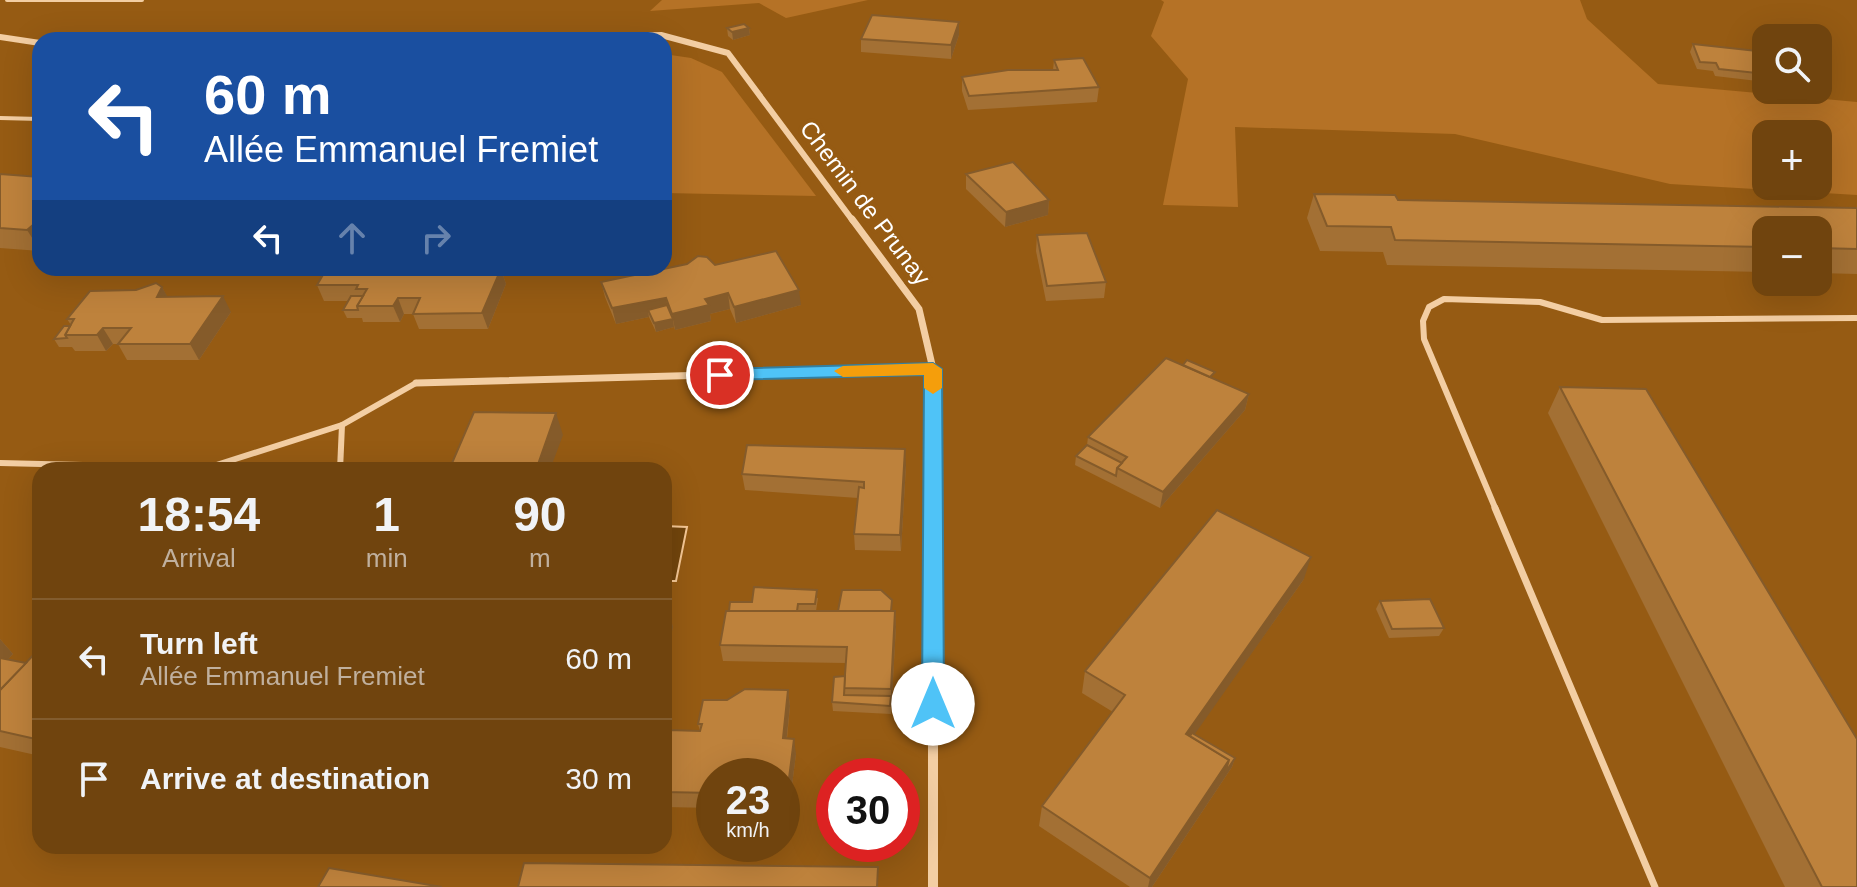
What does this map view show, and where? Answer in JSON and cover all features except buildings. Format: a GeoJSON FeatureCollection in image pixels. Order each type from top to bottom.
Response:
{"type":"FeatureCollection","features":[{"type":"Feature","properties":{"kind":"street"},"geometry":{"type":"LineString","coordinates":[[0,37],[32,42]]}},
{"type":"Feature","properties":{"kind":"street","name":"Chemin de Prunay"},"geometry":{"type":"LineString","coordinates":[[672,38],[728,53],[919,309],[933,369],[933,887]]}},
{"type":"Feature","properties":{"kind":"street"},"geometry":{"type":"LineString","coordinates":[[416,383],[933,369]]}},
{"type":"Feature","properties":{"kind":"lane"},"geometry":{"type":"LineString","coordinates":[[7,0],[142,0]]}},
{"type":"Feature","properties":{"kind":"lane"},"geometry":{"type":"LineString","coordinates":[[0,118],[32,119]]}},
{"type":"Feature","properties":{"kind":"lane"},"geometry":{"type":"LineString","coordinates":[[1655,887],[1424,339],[1423,321],[1429,307],[1444,299],[1540,302],[1602,320],[1857,318]]}},
{"type":"Feature","properties":{"kind":"lane"},"geometry":{"type":"LineString","coordinates":[[226,462],[342,425],[416,383]]}},
{"type":"Feature","properties":{"kind":"lane"},"geometry":{"type":"LineString","coordinates":[[340,462],[342,425]]}},
{"type":"Feature","properties":{"kind":"lane"},"geometry":{"type":"LineString","coordinates":[[0,463],[32,464]]}},
{"type":"Feature","properties":{"kind":"shaded area"},"geometry":{"type":"Polygon","coordinates":[[[662,0],[868,0],[786,18],[759,3],[650,11],[662,0]]]}},
{"type":"Feature","properties":{"kind":"shaded area"},"geometry":{"type":"Polygon","coordinates":[[[1161,0],[1580,0],[1587,19],[1658,84],[1752,93],[1752,104],[1832,104],[1832,100],[1857,102],[1857,195],[1832,194],[1832,120],[1752,120],[1752,189],[1670,184],[1455,134],[1235,127],[1238,207],[1163,205],[1188,79],[1151,36],[1164,2],[1161,0]]]}},
{"type":"Feature","properties":{"kind":"shaded area"},"geometry":{"type":"Polygon","coordinates":[[[672,55],[691,58],[722,72],[816,196],[672,193],[672,55]]]}},
{"type":"Feature","properties":{"kind":"shaded area"},"geometry":{"type":"Polygon","coordinates":[[[672,526],[687,527],[676,581],[672,581],[672,526]]]}},
{"type":"Feature","properties":{"kind":"slow traffic"},"geometry":{"type":"LineString","coordinates":[[843,371],[933,369],[933,388]]}},
{"type":"Feature","properties":{"kind":"route"},"geometry":{"type":"LineString","coordinates":[[720,375],[933,369],[933,704]]}}]}
